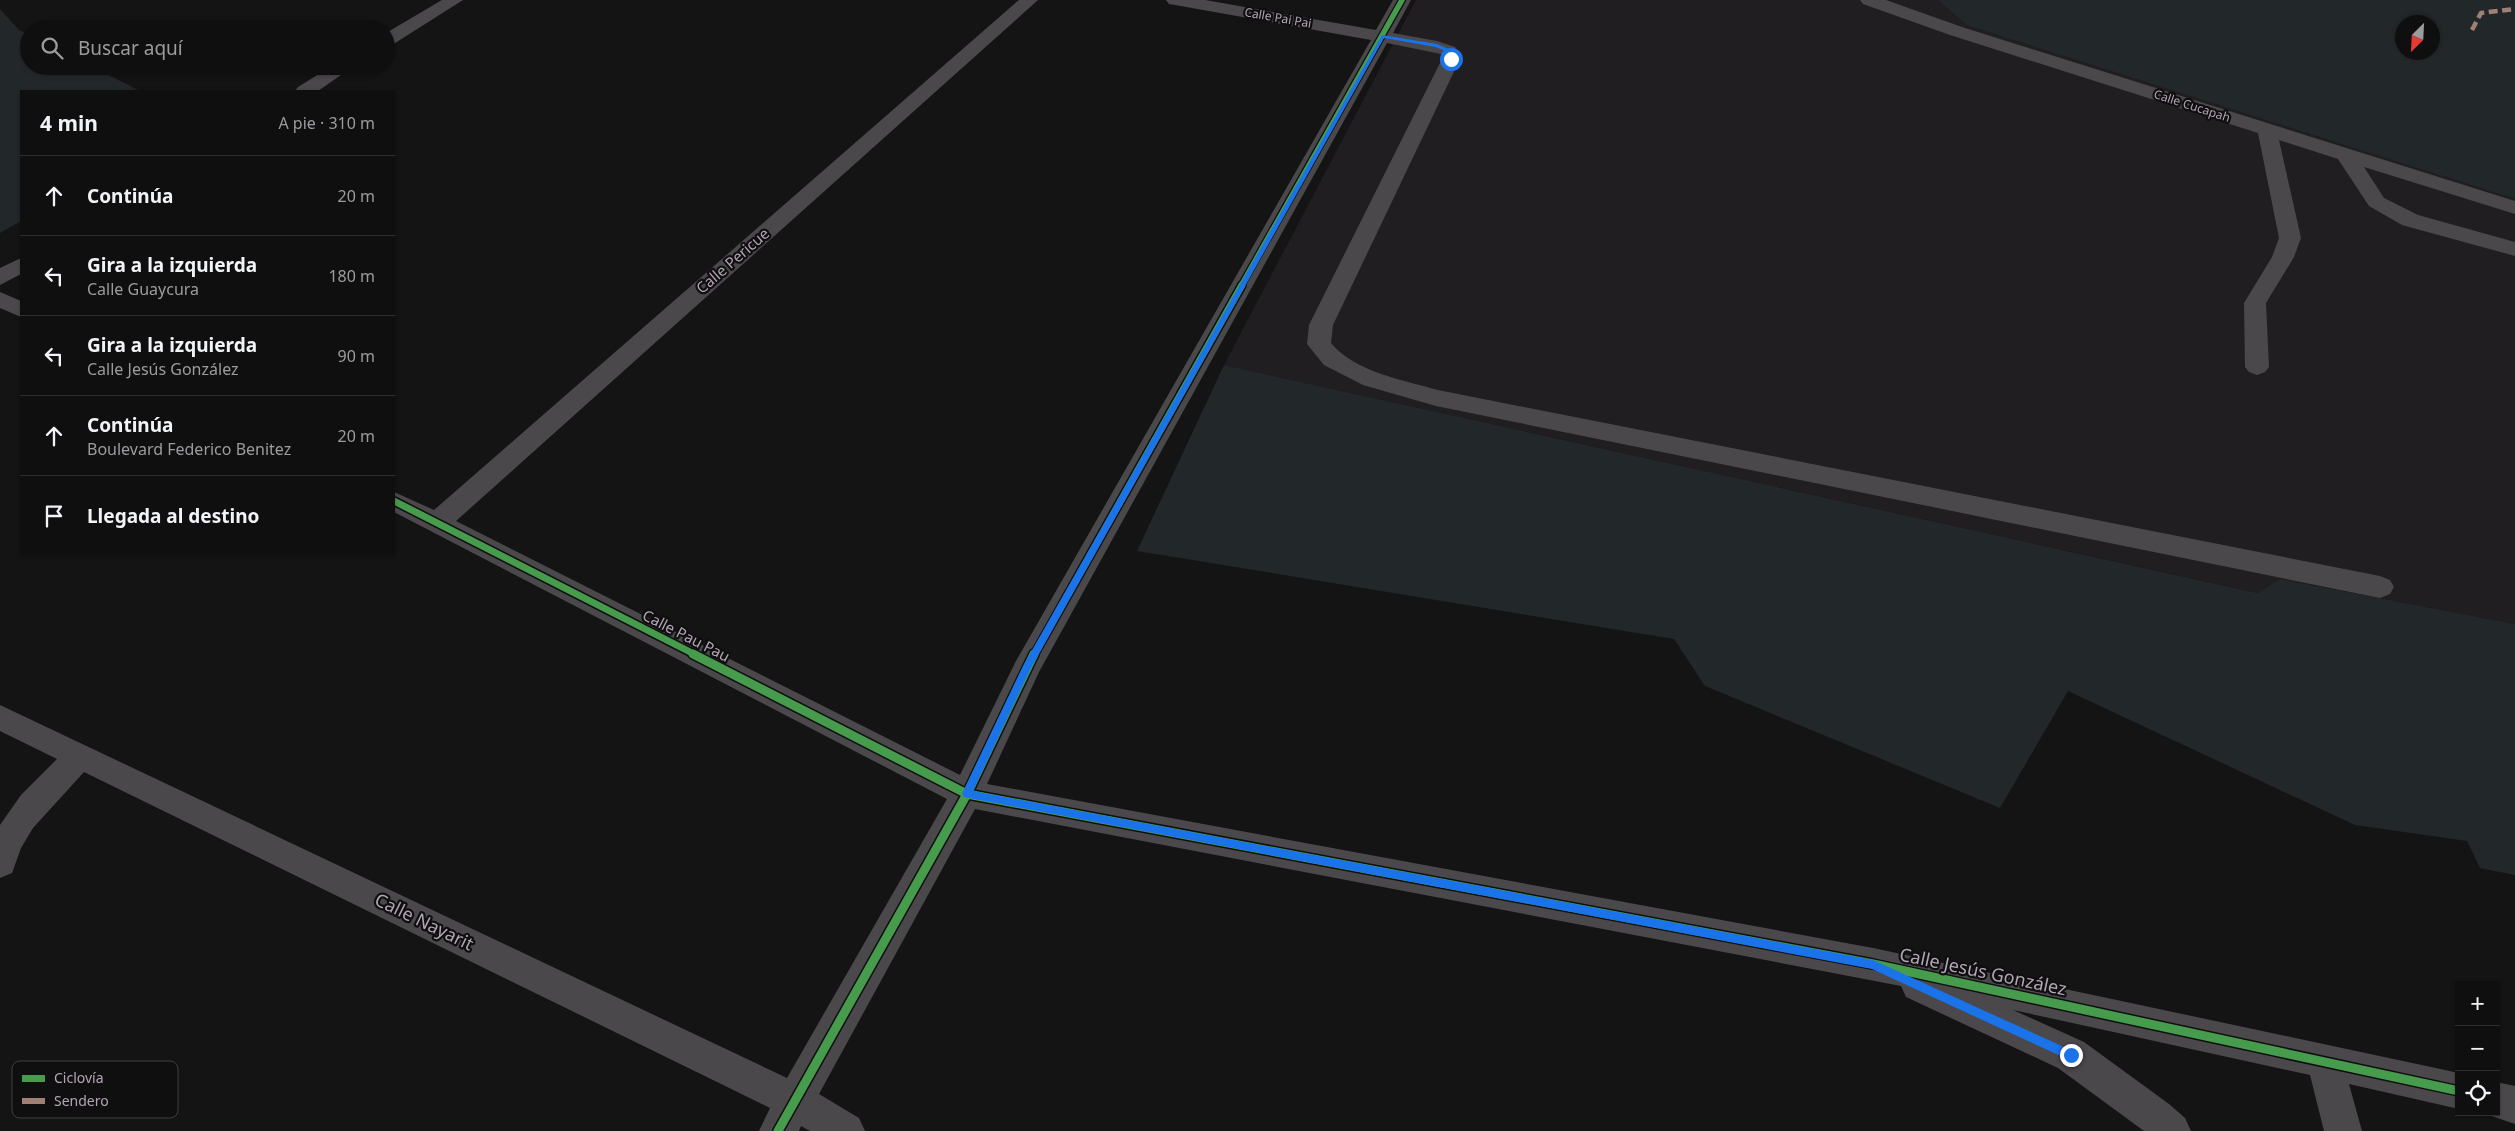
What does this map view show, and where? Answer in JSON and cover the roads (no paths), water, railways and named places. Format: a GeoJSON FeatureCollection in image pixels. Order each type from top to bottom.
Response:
{"type":"FeatureCollection","features":[{"type":"Feature","properties":{"kind":"street","name":"Calle Pericue"},"geometry":{"type":"LineString","coordinates":[[436,523],[1029,0]]}},
{"type":"Feature","properties":{"kind":"street","name":"Calle Pai Pai"},"geometry":{"type":"LineString","coordinates":[[1174,0],[1437,46],[1449,51],[1451,59],[1321,325],[1319,344],[1332,360],[1372,378],[1436,398],[2380,587]]}},
{"type":"Feature","properties":{"kind":"street"},"geometry":{"type":"LineString","coordinates":[[786,1116],[967,794],[1026,668],[1402,0]]}},
{"type":"Feature","properties":{"kind":"street","name":"Calle Cucapah"},"geometry":{"type":"LineString","coordinates":[[1869,0],[1956,31],[2515,208]]}},
{"type":"Feature","properties":{"kind":"street"},"geometry":{"type":"LineString","coordinates":[[418,2],[448,3]]}},
{"type":"Feature","properties":{"kind":"street"},"geometry":{"type":"LineString","coordinates":[[395,35],[448,3]]}},
{"type":"Feature","properties":{"kind":"street"},"geometry":{"type":"LineString","coordinates":[[307,90],[331,75]]}},
{"type":"Feature","properties":{"kind":"street"},"geometry":{"type":"LineString","coordinates":[[2257,367],[2255,303],[2283,257],[2290,238],[2267,130]]}},
{"type":"Feature","properties":{"kind":"street"},"geometry":{"type":"LineString","coordinates":[[2346,155],[2376,202],[2410,220],[2515,249]]}},
{"type":"Feature","properties":{"kind":"street"},"geometry":{"type":"LineString","coordinates":[[2432,182],[2515,196]]}},
{"type":"Feature","properties":{"kind":"street"},"geometry":{"type":"LineString","coordinates":[[0,278],[20,266]]}},
{"type":"Feature","properties":{"kind":"street"},"geometry":{"type":"LineString","coordinates":[[0,299],[20,309]]}},
{"type":"Feature","properties":{"kind":"street","name":"Calle Pau Pau"},"geometry":{"type":"LineString","coordinates":[[395,502],[967,794]]}},
{"type":"Feature","properties":{"kind":"street","name":"Calle Nayarit"},"geometry":{"type":"LineString","coordinates":[[0,717],[786,1116],[846,1131]]}},
{"type":"Feature","properties":{"kind":"street"},"geometry":{"type":"LineString","coordinates":[[0,864],[5,844],[34,801],[80,756]]}},
{"type":"Feature","properties":{"kind":"street","name":"Calle Jesús González"},"geometry":{"type":"LineString","coordinates":[[967,794],[1873,964],[2324,1060],[2455,1090]]}},
{"type":"Feature","properties":{"kind":"street"},"geometry":{"type":"LineString","coordinates":[[1873,964],[2071,1055],[2156,1117],[2172,1131]]}},
{"type":"Feature","properties":{"kind":"street"},"geometry":{"type":"LineString","coordinates":[[2324,1060],[2343,1131]]}},
{"type":"Feature","properties":{"kind":"street"},"geometry":{"type":"LineString","coordinates":[[2500,1101],[2515,1105]]}}]}
